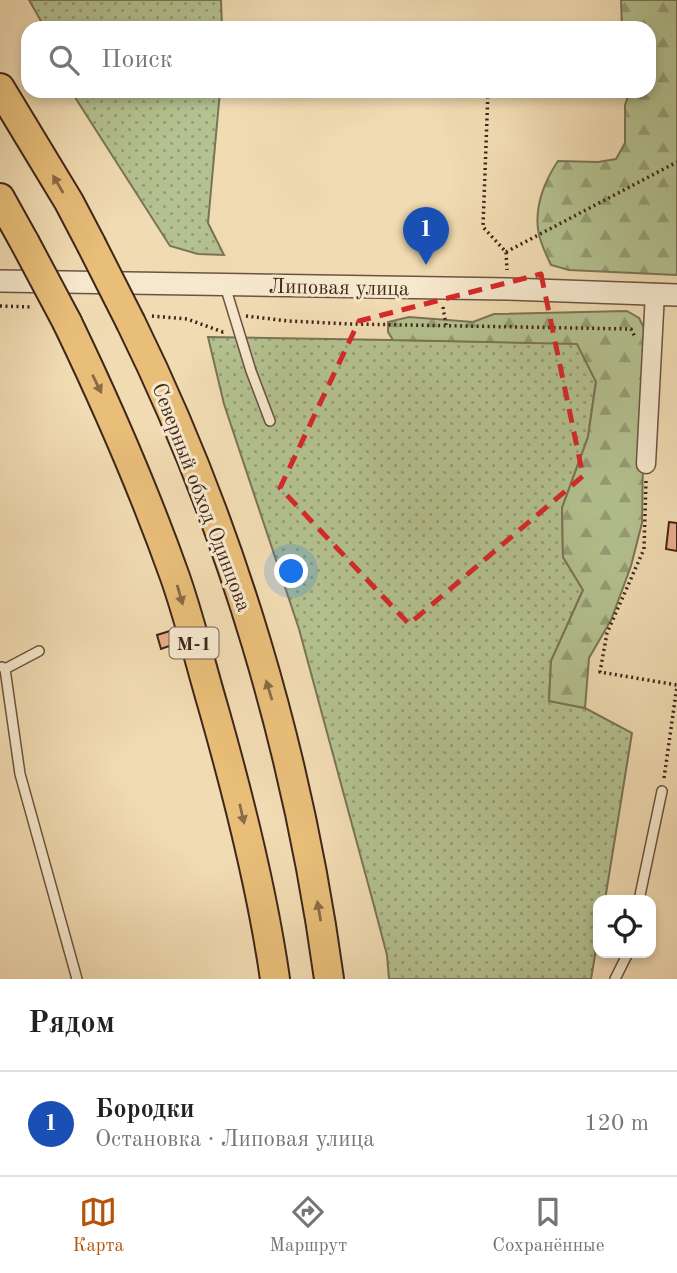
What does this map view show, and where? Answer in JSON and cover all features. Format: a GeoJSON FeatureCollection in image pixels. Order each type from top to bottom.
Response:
{"type":"FeatureCollection","features":[{"type":"Feature","properties":{"kind":"highway","name":"Северный обход Одинцова"},"geometry":{"type":"LineString","coordinates":[[0,88],[63,191],[91,244],[139,319],[153,369],[193,462],[230,559],[288,755],[321,916],[329,979]]}},
{"type":"Feature","properties":{"kind":"highway","name":"М-1"},"geometry":{"type":"LineString","coordinates":[[0,198],[67,322],[101,393],[176,579],[232,772],[267,921],[275,979]]}},
{"type":"Feature","properties":{"kind":"street","name":"Липовая улица"},"geometry":{"type":"LineString","coordinates":[[0,281],[508,289],[677,295]]}},
{"type":"Feature","properties":{"kind":"street"},"geometry":{"type":"LineString","coordinates":[[646,464],[655,293]]}},
{"type":"Feature","properties":{"kind":"lane"},"geometry":{"type":"LineString","coordinates":[[225,285],[251,371],[270,421]]}},
{"type":"Feature","properties":{"kind":"lane"},"geometry":{"type":"LineString","coordinates":[[39,651],[3,668],[20,774],[77,979]]}},
{"type":"Feature","properties":{"kind":"lane"},"geometry":{"type":"LineString","coordinates":[[640,895],[662,791]]}},
{"type":"Feature","properties":{"kind":"lane"},"geometry":{"type":"LineString","coordinates":[[615,979],[626,958]]}},
{"type":"Feature","properties":{"kind":"path"},"geometry":{"type":"LineString","coordinates":[[488,98],[483,227],[506,252],[508,289]]}},
{"type":"Feature","properties":{"kind":"path"},"geometry":{"type":"LineString","coordinates":[[506,252],[677,162]]}},
{"type":"Feature","properties":{"kind":"path"},"geometry":{"type":"LineString","coordinates":[[0,306],[43,308]]}},
{"type":"Feature","properties":{"kind":"path"},"geometry":{"type":"LineString","coordinates":[[443,307],[446,325]]}},
{"type":"Feature","properties":{"kind":"path"},"geometry":{"type":"LineString","coordinates":[[139,319],[187,319],[223,332],[247,315],[288,321],[631,329],[640,345],[652,347]]}},
{"type":"Feature","properties":{"kind":"path"},"geometry":{"type":"LineString","coordinates":[[646,464],[644,549],[607,633],[600,672],[677,686],[662,791]]}},
{"type":"Feature","properties":{"kind":"highlighted area"},"geometry":{"type":"Polygon","coordinates":[[[541,274],[583,476],[409,624],[280,488],[359,321],[541,274]]]}},
{"type":"Feature","properties":{"kind":"green space"},"geometry":{"type":"Polygon","coordinates":[[[29,0],[221,0],[222,21],[41,21],[29,0]]]}},
{"type":"Feature","properties":{"kind":"green space"},"geometry":{"type":"Polygon","coordinates":[[[621,0],[677,0],[677,275],[569,270],[551,265],[539,234],[537,220],[540,202],[545,185],[558,161],[598,162],[616,159],[625,143],[625,105],[628,98],[656,98],[656,21],[622,21],[621,0]]]}},
{"type":"Feature","properties":{"kind":"green space"},"geometry":{"type":"Polygon","coordinates":[[[75,98],[219,98],[208,223],[224,255],[198,254],[170,246],[75,98]]]}},
{"type":"Feature","properties":{"kind":"green space"},"geometry":{"type":"Polygon","coordinates":[[[627,311],[639,318],[645,330],[642,523],[631,566],[611,620],[589,658],[585,708],[549,701],[551,661],[583,590],[563,557],[562,508],[588,437],[596,382],[577,344],[393,340],[388,332],[388,322],[409,317],[473,322],[494,314],[627,311]]]}},
{"type":"Feature","properties":{"kind":"green space"},"geometry":{"type":"Polygon","coordinates":[[[208,337],[577,343],[596,381],[588,437],[562,508],[563,557],[583,590],[551,661],[549,701],[585,708],[632,733],[606,895],[593,895],[595,958],[591,979],[389,979],[387,955],[299,629],[224,404],[208,337]]]}},
{"type":"Feature","properties":{"kind":"building"},"geometry":{"type":"Polygon","coordinates":[[[669,522],[677,523],[677,551],[666,549],[669,522]]]}},
{"type":"Feature","properties":{"kind":"building"},"geometry":{"type":"Polygon","coordinates":[[[173,630],[179,648],[171,651],[169,646],[161,649],[157,635],[173,630]]]}},
{"type":"Feature","properties":{"kind":"place","name":"Бородки"},"geometry":{"type":"Point","coordinates":[426,265]}}]}
